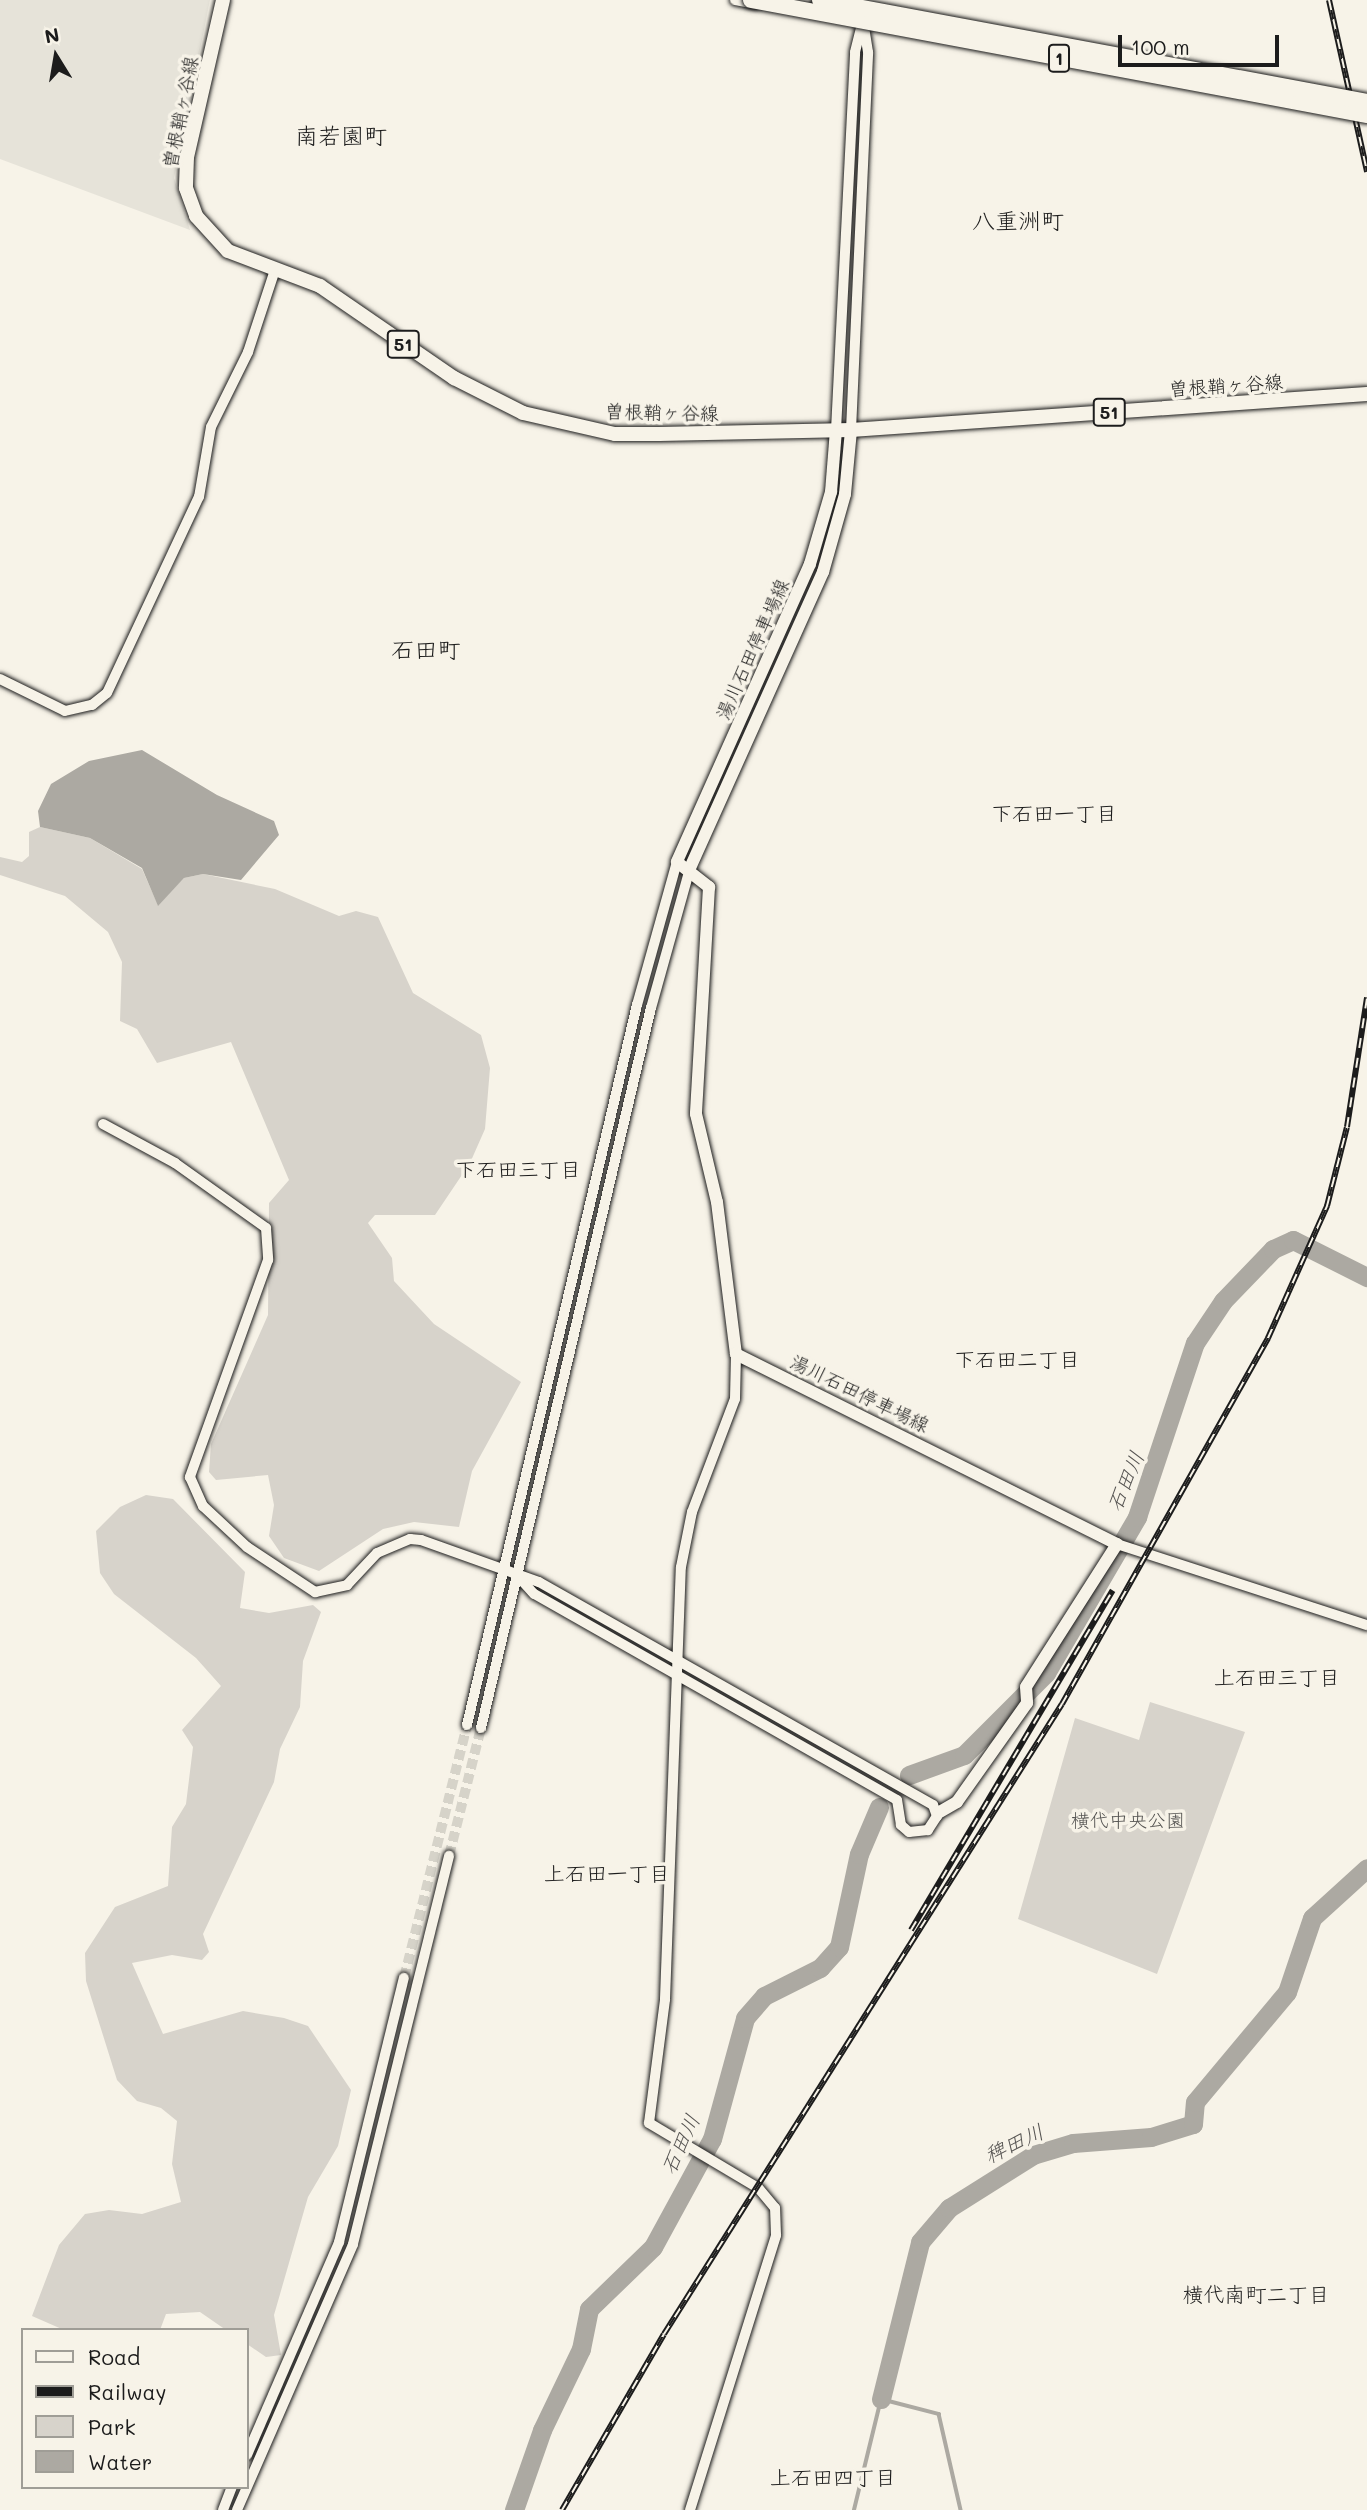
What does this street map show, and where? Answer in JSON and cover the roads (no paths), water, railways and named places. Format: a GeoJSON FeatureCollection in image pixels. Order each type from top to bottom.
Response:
{"type":"FeatureCollection","features":[{"type":"Feature","properties":{"kind":"highway","name":"1"},"geometry":{"type":"LineString","coordinates":[[751,0],[1367,115]]}},
{"type":"Feature","properties":{"kind":"highway","name":"1"},"geometry":{"type":"LineString","coordinates":[[820,0],[1367,102]]}},
{"type":"Feature","properties":{"kind":"main road","name":"曽根鞘ヶ谷線"},"geometry":{"type":"LineString","coordinates":[[223,0],[187,157],[186,188],[213,238],[228,251],[320,286],[454,379],[523,412],[615,434],[844,430],[1367,394]]}},
{"type":"Feature","properties":{"kind":"main road","name":"湯川石田停車場線"},"geometry":{"type":"LineString","coordinates":[[677,862],[787,624],[823,528],[844,430]]}},
{"type":"Feature","properties":{"kind":"main road","name":"湯川石田停車場線"},"geometry":{"type":"LineString","coordinates":[[690,867],[822,572],[845,494],[844,430]]}},
{"type":"Feature","properties":{"kind":"main road"},"geometry":{"type":"LineString","coordinates":[[677,862],[690,867],[709,887],[696,1067],[698,1138],[717,1202],[736,1354]]}},
{"type":"Feature","properties":{"kind":"main road","name":"湯川石田停車場線"},"geometry":{"type":"LineString","coordinates":[[736,1354],[1117,1544]]}},
{"type":"Feature","properties":{"kind":"main road"},"geometry":{"type":"LineString","coordinates":[[938,1813],[957,1802],[1027,1703],[1026,1687],[1117,1544]]}},
{"type":"Feature","properties":{"kind":"street"},"geometry":{"type":"LineString","coordinates":[[735,0],[1278,103]]}},
{"type":"Feature","properties":{"kind":"street"},"geometry":{"type":"LineString","coordinates":[[834,0],[1296,83]]}},
{"type":"Feature","properties":{"kind":"street"},"geometry":{"type":"LineString","coordinates":[[844,430],[868,52],[864,25],[865,6]]}},
{"type":"Feature","properties":{"kind":"street"},"geometry":{"type":"LineString","coordinates":[[0,679],[65,711],[92,705],[107,693],[199,497],[211,427],[248,352],[275,270]]}},
{"type":"Feature","properties":{"kind":"street"},"geometry":{"type":"LineString","coordinates":[[467,1725],[637,1005],[677,862]]}},
{"type":"Feature","properties":{"kind":"street"},"geometry":{"type":"LineString","coordinates":[[481,1728],[651,1008],[690,867]]}},
{"type":"Feature","properties":{"kind":"street"},"geometry":{"type":"LineString","coordinates":[[103,1124],[256,1216],[270,1244],[192,1465],[190,1485],[203,1506],[288,1580],[315,1592],[347,1585],[377,1553],[402,1540],[421,1540],[516,1574],[679,1661],[933,1805],[938,1813],[928,1830],[909,1832],[901,1825],[897,1800],[534,1594],[516,1574]]}},
{"type":"Feature","properties":{"kind":"street"},"geometry":{"type":"LineString","coordinates":[[690,2510],[770,2263],[776,2221],[775,2208],[758,2189],[649,2123],[665,1999],[681,1567],[692,1511],[735,1399],[736,1354]]}},
{"type":"Feature","properties":{"kind":"street"},"geometry":{"type":"LineString","coordinates":[[1117,1544],[1367,1625]]}},
{"type":"Feature","properties":{"kind":"street"},"geometry":{"type":"LineString","coordinates":[[248,2485],[353,2244],[449,1856]]}},
{"type":"Feature","properties":{"kind":"street"},"geometry":{"type":"LineString","coordinates":[[248,2453],[336,2252],[404,1978]]}},
{"type":"Feature","properties":{"kind":"street"},"geometry":{"type":"LineString","coordinates":[[223,2510],[231,2489]]}},
{"type":"Feature","properties":{"kind":"street"},"geometry":{"type":"LineString","coordinates":[[237,2510],[246,2489]]}},
{"type":"Feature","properties":{"kind":"water"},"geometry":{"type":"Polygon","coordinates":[[[142,750],[217,795],[274,821],[279,835],[241,880],[203,874],[184,878],[158,906],[142,868],[90,838],[40,827],[38,811],[51,784],[89,761],[142,750]]]}},
{"type":"Feature","properties":{"kind":"waterway","name":"石田川"},"geometry":{"type":"LineString","coordinates":[[909,1775],[964,1755],[1046,1673],[1137,1517],[1195,1343],[1223,1301],[1273,1249],[1293,1240],[1367,1277]]}},
{"type":"Feature","properties":{"kind":"waterway","name":"石田川"},"geometry":{"type":"LineString","coordinates":[[514,2510],[542,2430],[581,2349],[589,2309],[653,2247],[712,2139],[745,2018],[764,1996],[820,1968],[839,1947],[859,1854],[879,1807]]}},
{"type":"Feature","properties":{"kind":"waterway","name":"稗田川"},"geometry":{"type":"LineString","coordinates":[[881,2399],[920,2242],[949,2208],[1033,2155],[1073,2143],[1151,2137],[1193,2124],[1195,2102],[1287,1992],[1312,1918],[1367,1868]]}},
{"type":"Feature","properties":{"kind":"waterway","name":"稗田川"},"geometry":{"type":"LineString","coordinates":[[854,2510],[881,2399],[939,2414],[961,2510]]}},
{"type":"Feature","properties":{"kind":"tunnel"},"geometry":{"type":"LineString","coordinates":[[404,1978],[467,1725]]}},
{"type":"Feature","properties":{"kind":"tunnel"},"geometry":{"type":"LineString","coordinates":[[449,1856],[481,1728]]}},
{"type":"Feature","properties":{"kind":"railway"},"geometry":{"type":"LineString","coordinates":[[1329,0],[1367,172]]}},
{"type":"Feature","properties":{"kind":"railway"},"geometry":{"type":"LineString","coordinates":[[562,2510],[664,2334],[1062,1704],[1268,1338],[1327,1206],[1347,1127],[1367,998]]}},
{"type":"Feature","properties":{"kind":"railway"},"geometry":{"type":"LineString","coordinates":[[911,1930],[1113,1590]]}},
{"type":"Feature","properties":{"kind":"district","name":"南若園町"},"geometry":{"type":"Point","coordinates":[341,135]}},
{"type":"Feature","properties":{"kind":"district","name":"八重洲町"},"geometry":{"type":"Point","coordinates":[1018,220]}},
{"type":"Feature","properties":{"kind":"district","name":"石田町"},"geometry":{"type":"Point","coordinates":[426,649]}},
{"type":"Feature","properties":{"kind":"district","name":"下石田一丁目"},"geometry":{"type":"Point","coordinates":[1054,813]}},
{"type":"Feature","properties":{"kind":"district","name":"下石田三丁目"},"geometry":{"type":"Point","coordinates":[518,1169]}},
{"type":"Feature","properties":{"kind":"district","name":"下石田二丁目"},"geometry":{"type":"Point","coordinates":[1017,1359]}},
{"type":"Feature","properties":{"kind":"district","name":"上石田三丁目"},"geometry":{"type":"Point","coordinates":[1277,1677]}},
{"type":"Feature","properties":{"kind":"district","name":"上石田一丁目"},"geometry":{"type":"Point","coordinates":[607,1873]}},
{"type":"Feature","properties":{"kind":"district","name":"横代南町二丁目"},"geometry":{"type":"Point","coordinates":[1256,2294]}},
{"type":"Feature","properties":{"kind":"district","name":"上石田四丁目"},"geometry":{"type":"Point","coordinates":[833,2477]}},
{"type":"Feature","properties":{"kind":"park label","name":"横代中央公園"},"geometry":{"type":"Point","coordinates":[1128,1820]}}]}
